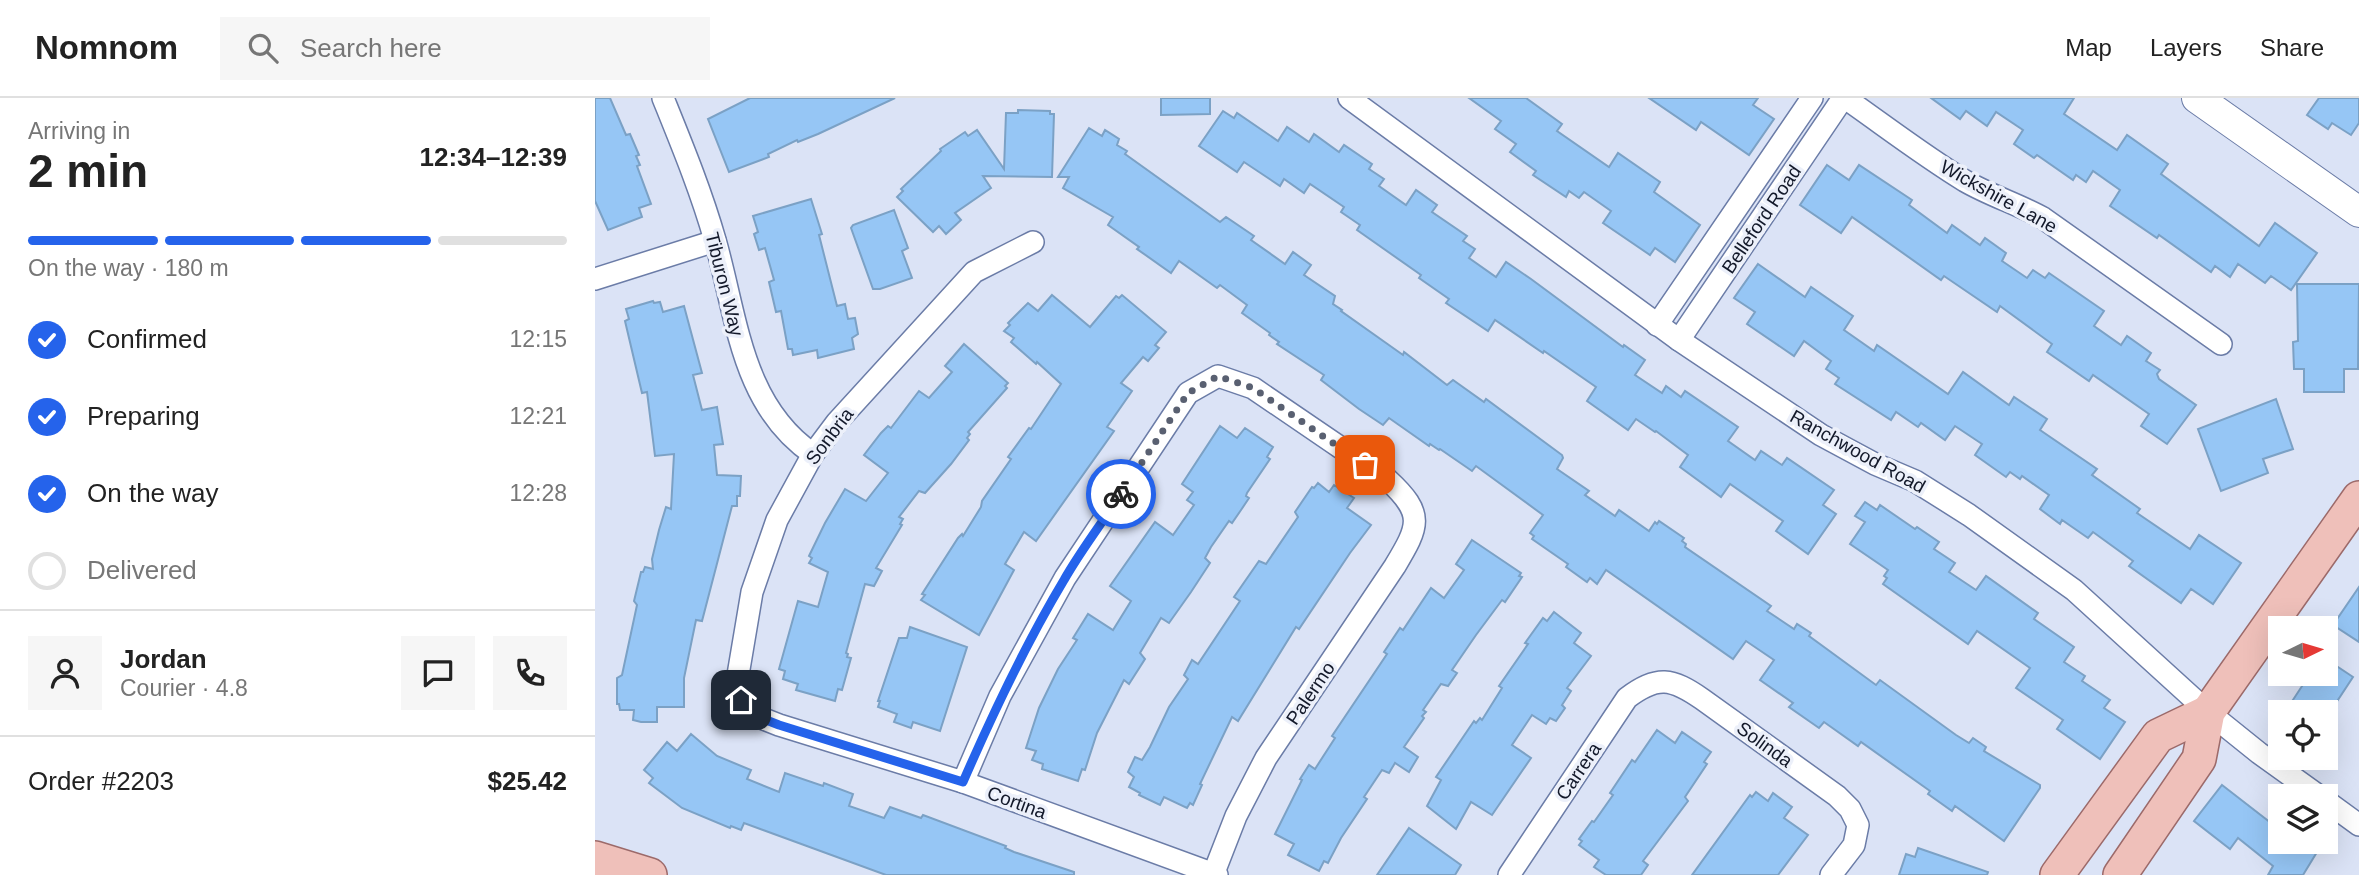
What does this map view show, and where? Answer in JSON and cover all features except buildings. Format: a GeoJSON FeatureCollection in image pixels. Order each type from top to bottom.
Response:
{"type":"FeatureCollection","features":[{"type":"Feature","properties":{"kind":"main road"},"geometry":{"type":"LineString","coordinates":[[2120,875],[2199,760],[2208,712],[2359,498]]}},
{"type":"Feature","properties":{"kind":"main road"},"geometry":{"type":"LineString","coordinates":[[2057,875],[2158,736],[2208,712]]}},
{"type":"Feature","properties":{"kind":"main road"},"geometry":{"type":"LineString","coordinates":[[595,858],[650,875]]}},
{"type":"Feature","properties":{"kind":"street","name":"Tiburon Way"},"geometry":{"type":"LineString","coordinates":[[663,98],[692,167],[715,242],[739,340],[756,385],[779,425],[813,454]]}},
{"type":"Feature","properties":{"kind":"street","name":"Ranchwood Road"},"geometry":{"type":"LineString","coordinates":[[1349,98],[1679,340],[1821,435],[1875,464],[1915,481],[1969,515],[2074,590],[2208,712],[2302,784]]}},
{"type":"Feature","properties":{"kind":"street","name":"Belleford Road"},"geometry":{"type":"LineString","coordinates":[[1657,325],[1812,98]]}},
{"type":"Feature","properties":{"kind":"street","name":"Belleford Road"},"geometry":{"type":"LineString","coordinates":[[1679,340],[1844,98]]}},
{"type":"Feature","properties":{"kind":"street","name":"Wickshire Lane"},"geometry":{"type":"LineString","coordinates":[[1844,98],[1963,180],[2043,218],[2221,344]]}},
{"type":"Feature","properties":{"kind":"street"},"geometry":{"type":"LineString","coordinates":[[2197,98],[2359,212]]}},
{"type":"Feature","properties":{"kind":"street"},"geometry":{"type":"LineString","coordinates":[[595,279],[715,242]]}},
{"type":"Feature","properties":{"kind":"street","name":"Sonbria"},"geometry":{"type":"LineString","coordinates":[[741,700],[738,675],[752,592],[776,520],[813,454],[837,422],[974,272],[1033,242]]}},
{"type":"Feature","properties":{"kind":"street","name":"Palermo"},"geometry":{"type":"LineString","coordinates":[[963,782],[1000,696],[1065,578],[1188,393],[1218,376],[1253,388],[1388,480],[1406,496],[1415,517],[1411,540],[1400,558],[1266,758],[1235,816],[1215,875]]}},
{"type":"Feature","properties":{"kind":"street","name":"Solinda"},"geometry":{"type":"LineString","coordinates":[[1659,680],[1682,685],[1702,698],[1837,796],[1850,809],[1858,825],[1854,845],[1831,875]]}},
{"type":"Feature","properties":{"kind":"street","name":"Carrera"},"geometry":{"type":"LineString","coordinates":[[1509,875],[1627,698],[1643,686],[1659,680]]}},
{"type":"Feature","properties":{"kind":"street","name":"Cortina"},"geometry":{"type":"LineString","coordinates":[[741,700],[756,716],[779,725],[963,782],[1215,875]]}},
{"type":"Feature","properties":{"kind":"street"},"geometry":{"type":"LineString","coordinates":[[2338,810],[2359,825]]}},
{"type":"Feature","properties":{"kind":"way so far"},"geometry":{"type":"LineString","coordinates":[[1121,494],[1188,393],[1218,376],[1253,388],[1365,465]]}},
{"type":"Feature","properties":{"kind":"route"},"geometry":{"type":"LineString","coordinates":[[741,700],[756,716],[779,725],[963,782],[1000,696],[1065,578],[1121,494]]}}]}
